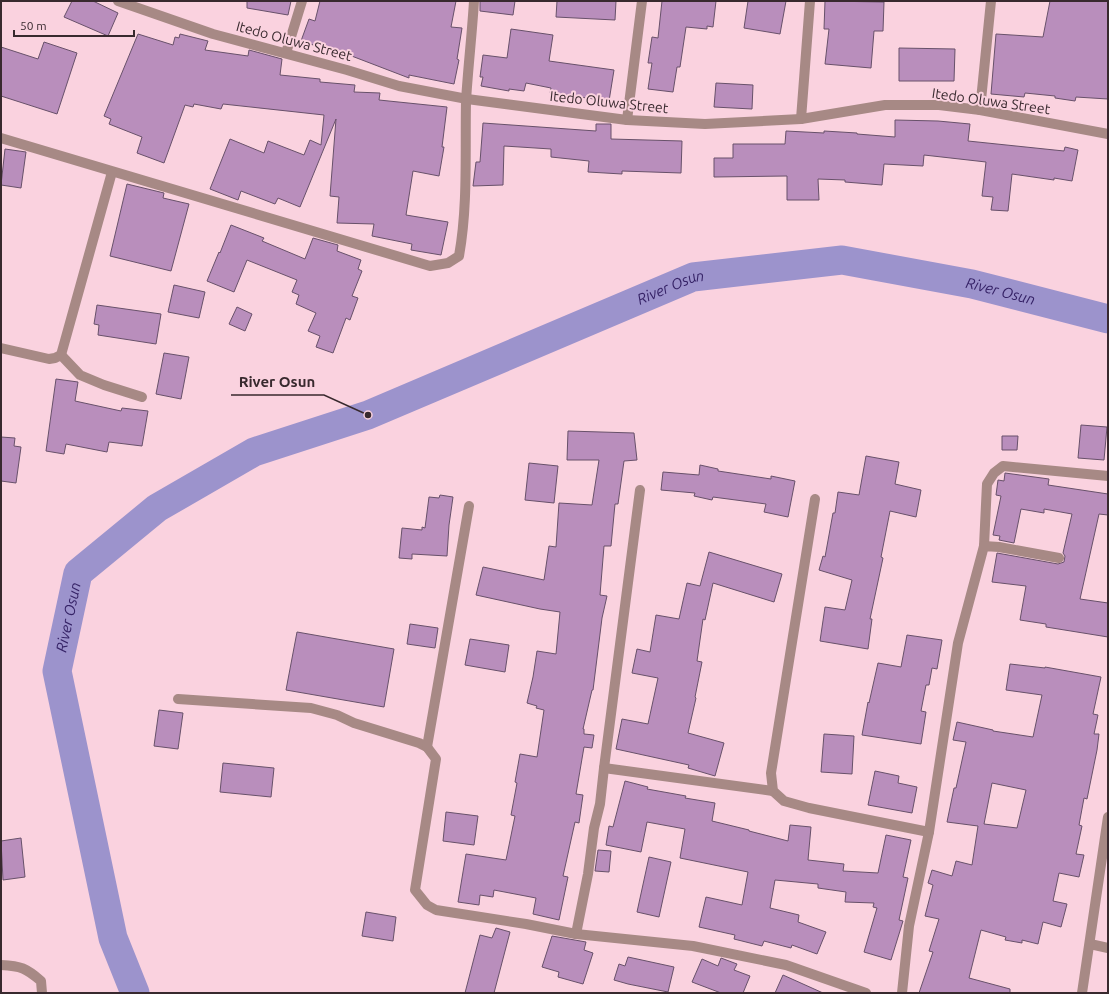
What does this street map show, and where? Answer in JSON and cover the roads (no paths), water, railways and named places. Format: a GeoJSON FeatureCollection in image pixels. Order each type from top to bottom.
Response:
{"type":"FeatureCollection","features":[{"type":"Feature","properties":{"kind":"street","name":"Itedo Oluwa Street"},"geometry":{"type":"LineString","coordinates":[[118,1],[213,34],[347,70],[399,86],[466,99],[627,120],[705,124],[801,119],[885,105],[939,105],[980,110],[1108,134]]}},
{"type":"Feature","properties":{"kind":"street"},"geometry":{"type":"LineString","coordinates":[[286,53],[302,1]]}},
{"type":"Feature","properties":{"kind":"street"},"geometry":{"type":"LineString","coordinates":[[1,138],[430,266],[448,263],[460,256],[462,243],[464,219],[466,99],[474,1]]}},
{"type":"Feature","properties":{"kind":"street"},"geometry":{"type":"LineString","coordinates":[[627,120],[642,1]]}},
{"type":"Feature","properties":{"kind":"street"},"geometry":{"type":"LineString","coordinates":[[801,119],[810,1]]}},
{"type":"Feature","properties":{"kind":"street"},"geometry":{"type":"LineString","coordinates":[[980,110],[991,1]]}},
{"type":"Feature","properties":{"kind":"street"},"geometry":{"type":"LineString","coordinates":[[1,348],[49,359],[61,355],[112,172]]}},
{"type":"Feature","properties":{"kind":"street"},"geometry":{"type":"LineString","coordinates":[[61,355],[80,375],[104,385],[142,397]]}},
{"type":"Feature","properties":{"kind":"street"},"geometry":{"type":"LineString","coordinates":[[902,993],[909,926],[929,832],[958,643],[984,546],[987,484],[994,473],[1002,466],[1108,476]]}},
{"type":"Feature","properties":{"kind":"street"},"geometry":{"type":"LineString","coordinates":[[576,934],[588,874],[594,828],[600,804],[640,490]]}},
{"type":"Feature","properties":{"kind":"street"},"geometry":{"type":"LineString","coordinates":[[773,791],[771,773],[815,499]]}},
{"type":"Feature","properties":{"kind":"street"},"geometry":{"type":"LineString","coordinates":[[427,747],[470,506]]}},
{"type":"Feature","properties":{"kind":"street"},"geometry":{"type":"LineString","coordinates":[[984,546],[999,547],[1059,558]]}},
{"type":"Feature","properties":{"kind":"street"},"geometry":{"type":"LineString","coordinates":[[178,699],[311,708],[337,715],[354,723],[419,743],[427,747],[436,759],[415,890],[421,898],[436,910],[526,924],[576,934],[693,946],[786,966],[866,993]]}},
{"type":"Feature","properties":{"kind":"street"},"geometry":{"type":"LineString","coordinates":[[604,768],[773,791],[784,801],[809,808],[929,832]]}},
{"type":"Feature","properties":{"kind":"street"},"geometry":{"type":"LineString","coordinates":[[1082,993],[1108,817]]}},
{"type":"Feature","properties":{"kind":"street"},"geometry":{"type":"LineString","coordinates":[[1090,944],[1108,948]]}},
{"type":"Feature","properties":{"kind":"street"},"geometry":{"type":"LineString","coordinates":[[1,965],[17,966],[33,974],[41,981],[42,993]]}},
{"type":"Feature","properties":{"kind":"waterway","name":"River Osun"},"geometry":{"type":"LineString","coordinates":[[135,993],[113,938],[57,671],[78,573],[157,508],[254,452],[368,415],[693,277],[842,260],[972,284],[1108,319]]}},
{"type":"Feature","properties":{"kind":"place","name":"River Osun"},"geometry":{"type":"Point","coordinates":[368,415]}}]}
